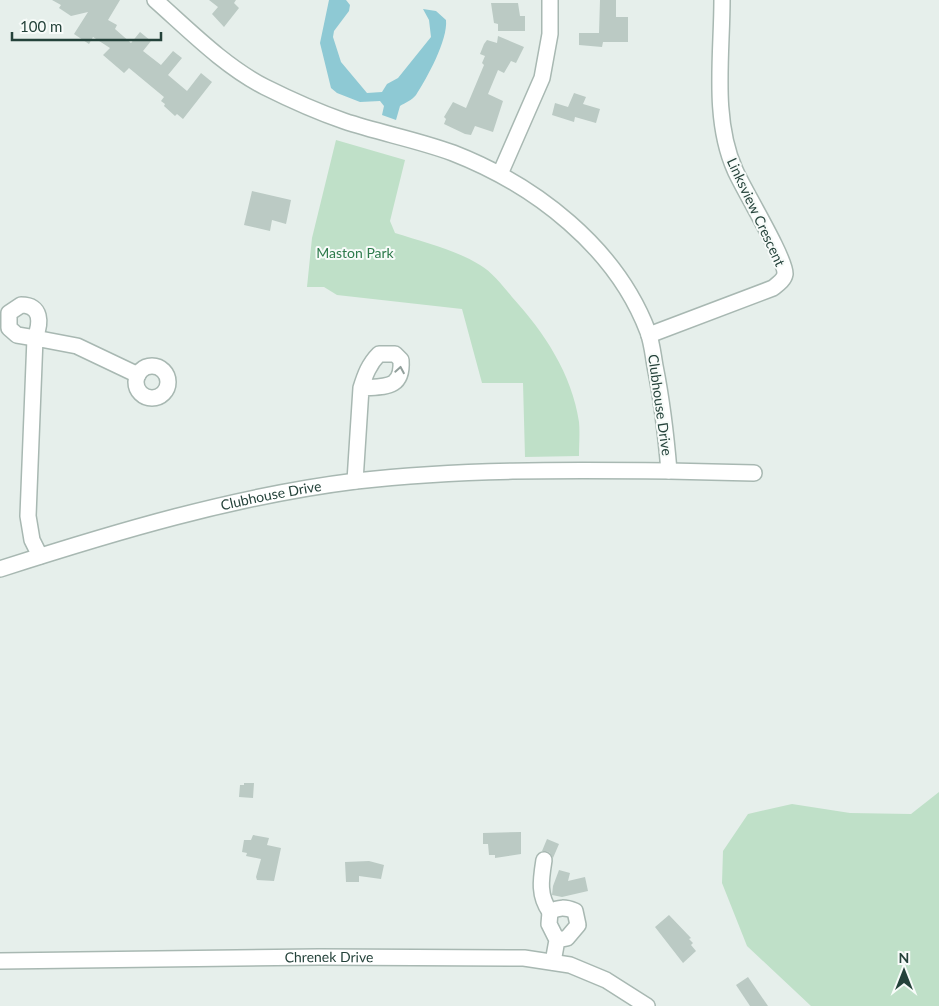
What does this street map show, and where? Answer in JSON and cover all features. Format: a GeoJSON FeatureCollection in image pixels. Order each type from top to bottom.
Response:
{"type":"FeatureCollection","features":[{"type":"Feature","properties":{"kind":"street","name":"Clubhouse Drive"},"geometry":{"type":"LineString","coordinates":[[0,569],[160,522],[230,505],[356,481],[503,471],[669,470],[662,402],[649,335],[629,295],[605,260],[577,229],[539,198],[500,174],[452,152],[343,121],[264,86],[212,49],[155,0]]}},
{"type":"Feature","properties":{"kind":"street"},"geometry":{"type":"LineString","coordinates":[[500,174],[542,78],[550,34],[550,0]]}},
{"type":"Feature","properties":{"kind":"street","name":"Linksview Crescent"},"geometry":{"type":"LineString","coordinates":[[649,335],[773,288],[781,282],[785,274],[782,260],[747,196],[725,143],[721,117],[722,0]]}},
{"type":"Feature","properties":{"kind":"street"},"geometry":{"type":"LineString","coordinates":[[40,556],[32,540],[28,516],[35,338],[77,346],[138,375]]}},
{"type":"Feature","properties":{"kind":"street"},"geometry":{"type":"LineString","coordinates":[[356,481],[361,388]]}},
{"type":"Feature","properties":{"kind":"street"},"geometry":{"type":"LineString","coordinates":[[669,470],[754,473]]}},
{"type":"Feature","properties":{"kind":"street"},"geometry":{"type":"LineString","coordinates":[[544,860],[540,885],[544,903],[550,912],[549,924],[552,934],[557,940]]}},
{"type":"Feature","properties":{"kind":"street"},"geometry":{"type":"LineString","coordinates":[[550,912],[558,908],[568,908],[575,911],[577,918],[578,925],[575,931],[567,938],[557,940]]}},
{"type":"Feature","properties":{"kind":"street"},"geometry":{"type":"LineString","coordinates":[[553,962],[557,940]]}},
{"type":"Feature","properties":{"kind":"street","name":"Chrenek Drive"},"geometry":{"type":"LineString","coordinates":[[0,961],[524,958],[570,965],[606,980],[647,1006]]}},
{"type":"Feature","properties":{"kind":"green space","name":"Maston Park"},"geometry":{"type":"Polygon","coordinates":[[[336,140],[405,160],[390,221],[395,233],[449,250],[470,259],[489,271],[524,310],[555,355],[570,387],[579,422],[579,456],[525,457],[523,383],[482,383],[462,309],[337,295],[324,287],[307,287],[312,238],[336,140]]]}},
{"type":"Feature","properties":{"kind":"green space"},"geometry":{"type":"Polygon","coordinates":[[[939,792],[939,1006],[811,1006],[747,946],[722,883],[723,851],[748,814],[792,804],[850,813],[911,814],[939,792]]]}},
{"type":"Feature","properties":{"kind":"water"},"geometry":{"type":"Polygon","coordinates":[[[329,0],[346,0],[350,5],[349,11],[334,31],[333,37],[341,62],[367,93],[382,92],[387,84],[398,78],[431,37],[429,20],[423,9],[436,11],[446,20],[444,38],[431,69],[416,95],[400,106],[396,120],[382,115],[384,106],[380,101],[360,102],[337,93],[331,88],[320,43],[329,0]]]}},
{"type":"Feature","properties":{"kind":"building"},"geometry":{"type":"Polygon","coordinates":[[[52,0],[120,0],[108,20],[117,25],[115,29],[131,43],[140,32],[151,41],[143,51],[161,65],[173,51],[182,58],[168,75],[187,91],[201,73],[212,82],[183,119],[177,114],[175,116],[161,101],[164,97],[129,68],[124,73],[103,55],[110,48],[93,37],[89,44],[74,34],[88,12],[71,16],[59,8],[61,5],[52,0]]]}},
{"type":"Feature","properties":{"kind":"building"},"geometry":{"type":"Polygon","coordinates":[[[209,0],[236,0],[234,3],[239,8],[224,27],[212,14],[218,7],[209,0]]]}},
{"type":"Feature","properties":{"kind":"building"},"geometry":{"type":"Polygon","coordinates":[[[600,0],[616,0],[616,17],[628,17],[628,42],[603,42],[602,47],[579,45],[579,33],[599,33],[600,0]]]}},
{"type":"Feature","properties":{"kind":"building"},"geometry":{"type":"Polygon","coordinates":[[[491,3],[518,3],[520,16],[525,16],[525,31],[498,31],[498,24],[494,23],[491,3]]]}},
{"type":"Feature","properties":{"kind":"building"},"geometry":{"type":"Polygon","coordinates":[[[498,36],[524,47],[516,63],[511,61],[504,73],[498,70],[488,94],[503,101],[493,132],[475,126],[471,135],[465,134],[444,124],[446,119],[444,117],[453,102],[466,108],[484,65],[482,63],[485,56],[480,54],[484,44],[487,40],[497,43],[498,36]]]}},
{"type":"Feature","properties":{"kind":"building"},"geometry":{"type":"Polygon","coordinates":[[[574,93],[586,97],[583,104],[600,109],[596,123],[575,117],[574,122],[552,115],[555,103],[568,107],[574,93]]]}},
{"type":"Feature","properties":{"kind":"building"},"geometry":{"type":"Polygon","coordinates":[[[252,191],[291,200],[286,224],[272,220],[270,231],[244,225],[252,191]]]}},
{"type":"Feature","properties":{"kind":"building"},"geometry":{"type":"Polygon","coordinates":[[[244,783],[254,783],[253,798],[239,797],[240,785],[244,785],[244,783]]]}},
{"type":"Feature","properties":{"kind":"building"},"geometry":{"type":"Polygon","coordinates":[[[521,832],[521,854],[495,858],[495,855],[489,855],[488,844],[483,844],[483,833],[521,832]]]}},
{"type":"Feature","properties":{"kind":"building"},"geometry":{"type":"Polygon","coordinates":[[[253,835],[269,838],[267,845],[281,848],[274,881],[257,880],[256,877],[261,859],[246,856],[247,853],[242,852],[244,840],[251,840],[253,835]]]}},
{"type":"Feature","properties":{"kind":"building"},"geometry":{"type":"Polygon","coordinates":[[[547,839],[559,844],[553,858],[549,852],[542,851],[547,839]]]}},
{"type":"Feature","properties":{"kind":"building"},"geometry":{"type":"Polygon","coordinates":[[[369,861],[384,865],[381,879],[359,876],[359,882],[346,882],[345,862],[369,861]]]}},
{"type":"Feature","properties":{"kind":"building"},"geometry":{"type":"Polygon","coordinates":[[[559,870],[570,873],[568,881],[585,877],[588,891],[562,897],[552,895],[559,870]]]}},
{"type":"Feature","properties":{"kind":"building"},"geometry":{"type":"Polygon","coordinates":[[[669,915],[691,938],[689,939],[693,943],[691,945],[696,951],[683,963],[655,927],[669,915]]]}},
{"type":"Feature","properties":{"kind":"building"},"geometry":{"type":"Polygon","coordinates":[[[748,977],[768,1006],[750,1006],[736,985],[748,977]]]}}]}
